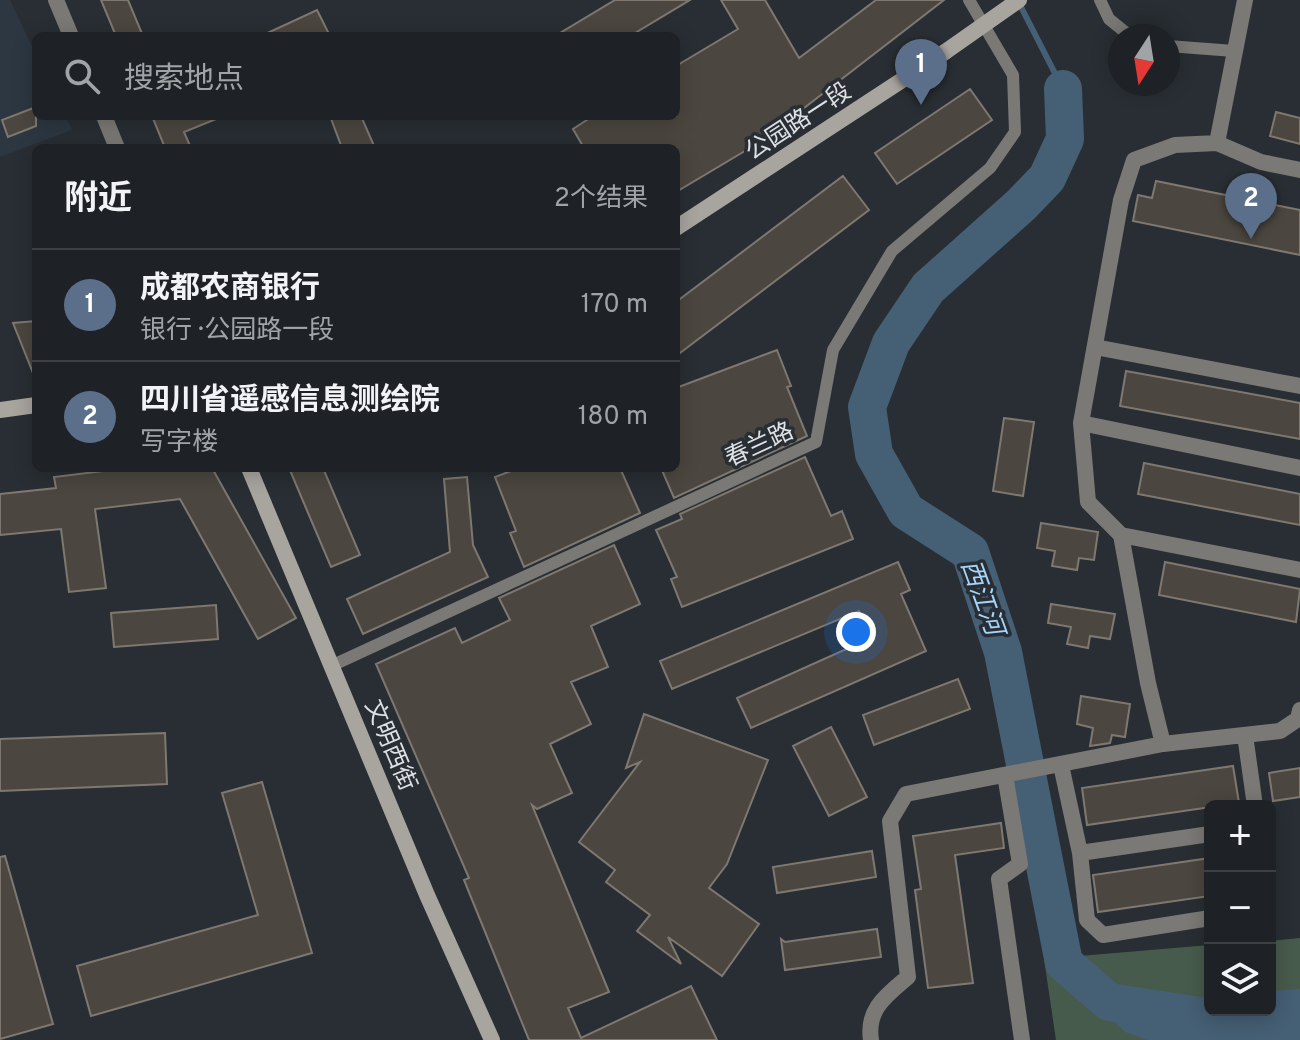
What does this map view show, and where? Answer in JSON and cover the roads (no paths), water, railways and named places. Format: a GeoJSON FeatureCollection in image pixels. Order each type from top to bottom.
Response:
{"type":"FeatureCollection","features":[{"type":"Feature","properties":{"kind":"street"},"geometry":{"type":"LineString","coordinates":[[56,0],[69,32]]}},
{"type":"Feature","properties":{"kind":"street","name":"公园路一段"},"geometry":{"type":"LineString","coordinates":[[680,225],[1019,0]]}},
{"type":"Feature","properties":{"kind":"street"},"geometry":{"type":"LineString","coordinates":[[1217,143],[1245,0]]}},
{"type":"Feature","properties":{"kind":"street"},"geometry":{"type":"LineString","coordinates":[[106,120],[115,144]]}},
{"type":"Feature","properties":{"kind":"street"},"geometry":{"type":"LineString","coordinates":[[1300,170],[1261,162],[1217,143],[1175,145],[1134,160],[1121,200],[1081,423],[1088,502],[1121,535],[1300,570]]}},
{"type":"Feature","properties":{"kind":"street"},"geometry":{"type":"LineString","coordinates":[[1095,347],[1300,386]]}},
{"type":"Feature","properties":{"kind":"street"},"geometry":{"type":"LineString","coordinates":[[0,410],[32,406]]}},
{"type":"Feature","properties":{"kind":"street"},"geometry":{"type":"LineString","coordinates":[[1081,423],[1300,468]]}},
{"type":"Feature","properties":{"kind":"street","name":"文明西街"},"geometry":{"type":"LineString","coordinates":[[251,472],[492,1040]]}},
{"type":"Feature","properties":{"kind":"street"},"geometry":{"type":"LineString","coordinates":[[1121,535],[1148,683],[1163,744]]}},
{"type":"Feature","properties":{"kind":"street"},"geometry":{"type":"LineString","coordinates":[[871,1040],[869,1033],[875,1005],[908,977],[890,821],[906,794],[1163,744],[1280,731],[1298,719],[1300,710]]}},
{"type":"Feature","properties":{"kind":"street"},"geometry":{"type":"LineString","coordinates":[[1245,735],[1254,800]]}},
{"type":"Feature","properties":{"kind":"street"},"geometry":{"type":"LineString","coordinates":[[1061,765],[1080,853],[1087,920],[1103,935],[1204,919]]}},
{"type":"Feature","properties":{"kind":"street"},"geometry":{"type":"LineString","coordinates":[[1009,774],[1020,864],[999,879],[1022,1040]]}},
{"type":"Feature","properties":{"kind":"street"},"geometry":{"type":"LineString","coordinates":[[1080,853],[1204,835]]}},
{"type":"Feature","properties":{"kind":"lane","name":"春兰路"},"geometry":{"type":"LineString","coordinates":[[331,666],[816,442],[833,350],[892,251],[990,168],[1015,132],[1013,75],[969,0]]}},
{"type":"Feature","properties":{"kind":"lane"},"geometry":{"type":"LineString","coordinates":[[1100,0],[1109,19],[1115,24]]}},
{"type":"Feature","properties":{"kind":"lane"},"geometry":{"type":"LineString","coordinates":[[1180,47],[1234,51]]}},
{"type":"Feature","properties":{"kind":"water"},"geometry":{"type":"Polygon","coordinates":[[[1093,1001],[1186,1023],[1204,1016],[1276,1016],[1276,1005],[1300,1006],[1300,1040],[1148,1040],[1125,1032],[1093,1001]]]}},
{"type":"Feature","properties":{"kind":"waterway","name":"西江河"},"geometry":{"type":"LineString","coordinates":[[1019,3],[1063,89]]}},
{"type":"Feature","properties":{"kind":"waterway","name":"西江河"},"geometry":{"type":"LineString","coordinates":[[1063,89],[1065,139],[1047,178],[928,288],[891,343],[867,407],[874,454],[906,511],[970,552],[1003,652],[1064,963],[1109,1002],[1200,1016],[1300,1008]]}},
{"type":"Feature","properties":{"kind":"place","name":"成都农商银行"},"geometry":{"type":"Point","coordinates":[921,105]}},
{"type":"Feature","properties":{"kind":"place","name":"四川省遥感信息测绘院"},"geometry":{"type":"Point","coordinates":[1251,239]}}]}
